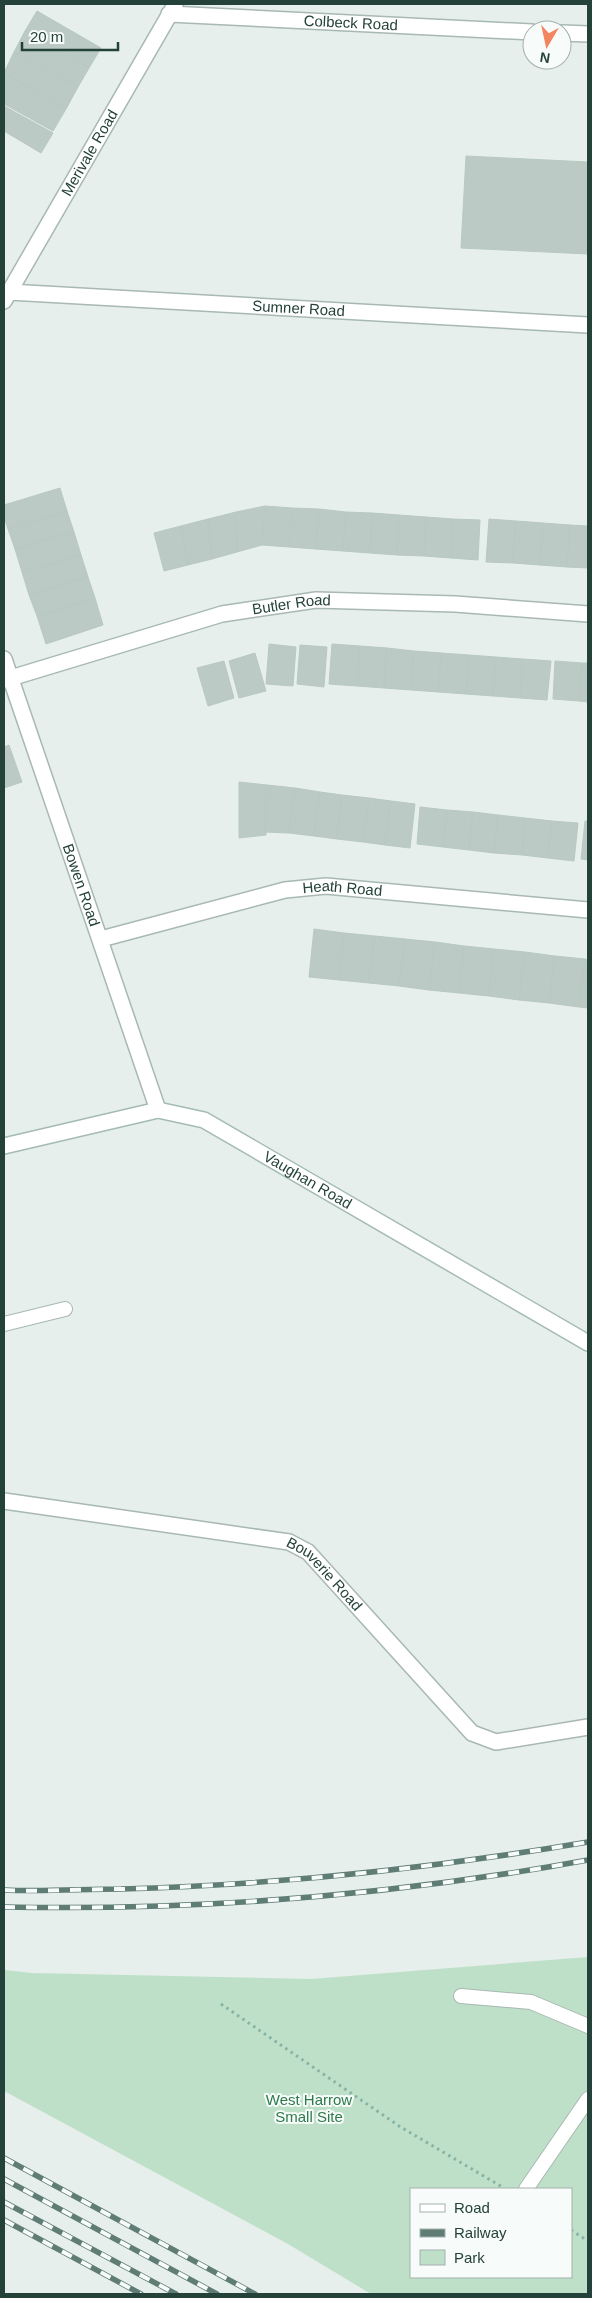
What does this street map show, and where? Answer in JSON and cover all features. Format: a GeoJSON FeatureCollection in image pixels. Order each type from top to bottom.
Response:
{"type":"FeatureCollection","features":[{"type":"Feature","properties":{"kind":"street","name":"Colbeck Road"},"geometry":{"type":"LineString","coordinates":[[172,9],[522,31]]}},
{"type":"Feature","properties":{"kind":"street","name":"Merivale Road"},"geometry":{"type":"LineString","coordinates":[[7,296],[172,9]]}},
{"type":"Feature","properties":{"kind":"street"},"geometry":{"type":"LineString","coordinates":[[572,33],[588,34]]}},
{"type":"Feature","properties":{"kind":"street","name":"Sumner Road"},"geometry":{"type":"LineString","coordinates":[[7,296],[588,325]]}},
{"type":"Feature","properties":{"kind":"street","name":"Butler Road"},"geometry":{"type":"LineString","coordinates":[[7,679],[222,614],[316,600],[455,604],[588,614]]}},
{"type":"Feature","properties":{"kind":"street","name":"Bowen Road"},"geometry":{"type":"LineString","coordinates":[[4,659],[7,679],[101,939],[158,1110]]}},
{"type":"Feature","properties":{"kind":"street","name":"Heath Road"},"geometry":{"type":"LineString","coordinates":[[101,939],[285,890],[326,886],[588,910]]}},
{"type":"Feature","properties":{"kind":"street","name":"Vaughan Road"},"geometry":{"type":"LineString","coordinates":[[4,1146],[158,1110],[204,1120],[588,1343]]}},
{"type":"Feature","properties":{"kind":"street","name":"Bouverie Road"},"geometry":{"type":"LineString","coordinates":[[4,1501],[289,1542],[308,1552],[472,1733],[496,1742],[588,1727]]}},
{"type":"Feature","properties":{"kind":"lane"},"geometry":{"type":"LineString","coordinates":[[4,1324],[65,1309]]}},
{"type":"Feature","properties":{"kind":"lane"},"geometry":{"type":"LineString","coordinates":[[461,1996],[530,2002],[588,2026]]}},
{"type":"Feature","properties":{"kind":"lane"},"geometry":{"type":"LineString","coordinates":[[527,2188],[588,2099]]}},
{"type":"Feature","properties":{"kind":"path"},"geometry":{"type":"LineString","coordinates":[[221,2004],[399,2126],[504,2188]]}},
{"type":"Feature","properties":{"kind":"path"},"geometry":{"type":"LineString","coordinates":[[572,2231],[588,2241]]}},
{"type":"Feature","properties":{"kind":"green space","name":"West Harrow Small Site"},"geometry":{"type":"Polygon","coordinates":[[[588,1957],[588,2294],[371,2294],[288,2244],[4,2091],[4,1970],[32,1973],[311,1979],[588,1957]]]}},
{"type":"Feature","properties":{"kind":"building"},"geometry":{"type":"Polygon","coordinates":[[[37,11],[101,48],[89,68],[25,31],[37,11]]]}},
{"type":"Feature","properties":{"kind":"building"},"geometry":{"type":"Polygon","coordinates":[[[25,31],[89,68],[78,87],[14,52],[25,31]]]}},
{"type":"Feature","properties":{"kind":"building"},"geometry":{"type":"Polygon","coordinates":[[[14,52],[78,87],[66,109],[4,73],[14,52]]]}},
{"type":"Feature","properties":{"kind":"building"},"geometry":{"type":"Polygon","coordinates":[[[4,73],[66,109],[53,131],[4,104],[4,73]]]}},
{"type":"Feature","properties":{"kind":"building"},"geometry":{"type":"Polygon","coordinates":[[[4,106],[53,133],[41,153],[4,131],[4,106]]]}},
{"type":"Feature","properties":{"kind":"building"},"geometry":{"type":"Polygon","coordinates":[[[466,156],[588,162],[588,254],[461,248],[466,156]]]}},
{"type":"Feature","properties":{"kind":"building"},"geometry":{"type":"Polygon","coordinates":[[[60,488],[67,511],[8,529],[4,517],[4,505],[60,488]]]}},
{"type":"Feature","properties":{"kind":"building"},"geometry":{"type":"Polygon","coordinates":[[[265,506],[262,545],[237,552],[236,512],[265,506]]]}},
{"type":"Feature","properties":{"kind":"building"},"geometry":{"type":"Polygon","coordinates":[[[265,506],[292,508],[289,547],[262,545],[265,506]]]}},
{"type":"Feature","properties":{"kind":"building"},"geometry":{"type":"Polygon","coordinates":[[[292,508],[319,509],[316,549],[289,547],[292,508]]]}},
{"type":"Feature","properties":{"kind":"building"},"geometry":{"type":"Polygon","coordinates":[[[319,509],[346,512],[343,551],[316,549],[319,509]]]}},
{"type":"Feature","properties":{"kind":"building"},"geometry":{"type":"Polygon","coordinates":[[[67,511],[74,532],[15,549],[8,529],[67,511]]]}},
{"type":"Feature","properties":{"kind":"building"},"geometry":{"type":"Polygon","coordinates":[[[236,512],[237,552],[212,559],[208,519],[236,512]]]}},
{"type":"Feature","properties":{"kind":"building"},"geometry":{"type":"Polygon","coordinates":[[[346,512],[372,513],[370,553],[343,551],[346,512]]]}},
{"type":"Feature","properties":{"kind":"building"},"geometry":{"type":"Polygon","coordinates":[[[372,513],[399,515],[397,555],[370,553],[372,513]]]}},
{"type":"Feature","properties":{"kind":"building"},"geometry":{"type":"Polygon","coordinates":[[[399,515],[426,517],[424,556],[397,555],[399,515]]]}},
{"type":"Feature","properties":{"kind":"building"},"geometry":{"type":"Polygon","coordinates":[[[426,517],[453,519],[451,558],[424,556],[426,517]]]}},
{"type":"Feature","properties":{"kind":"building"},"geometry":{"type":"Polygon","coordinates":[[[208,519],[212,559],[188,565],[181,526],[208,519]]]}},
{"type":"Feature","properties":{"kind":"building"},"geometry":{"type":"Polygon","coordinates":[[[453,519],[480,520],[478,560],[451,558],[453,519]]]}},
{"type":"Feature","properties":{"kind":"building"},"geometry":{"type":"Polygon","coordinates":[[[489,519],[516,521],[513,563],[486,562],[489,519]]]}},
{"type":"Feature","properties":{"kind":"building"},"geometry":{"type":"Polygon","coordinates":[[[516,521],[543,523],[540,565],[513,563],[516,521]]]}},
{"type":"Feature","properties":{"kind":"building"},"geometry":{"type":"Polygon","coordinates":[[[543,523],[570,525],[567,567],[540,565],[543,523]]]}},
{"type":"Feature","properties":{"kind":"building"},"geometry":{"type":"Polygon","coordinates":[[[570,525],[588,526],[588,568],[567,567],[570,525]]]}},
{"type":"Feature","properties":{"kind":"building"},"geometry":{"type":"Polygon","coordinates":[[[181,526],[188,565],[164,571],[154,533],[181,526]]]}},
{"type":"Feature","properties":{"kind":"building"},"geometry":{"type":"Polygon","coordinates":[[[74,532],[81,555],[22,572],[15,549],[74,532]]]}},
{"type":"Feature","properties":{"kind":"building"},"geometry":{"type":"Polygon","coordinates":[[[81,555],[88,577],[29,595],[22,572],[81,555]]]}},
{"type":"Feature","properties":{"kind":"building"},"geometry":{"type":"Polygon","coordinates":[[[88,577],[95,598],[37,616],[29,595],[88,577]]]}},
{"type":"Feature","properties":{"kind":"building"},"geometry":{"type":"Polygon","coordinates":[[[95,598],[103,625],[46,644],[37,616],[95,598]]]}},
{"type":"Feature","properties":{"kind":"building"},"geometry":{"type":"Polygon","coordinates":[[[269,644],[296,647],[293,686],[266,684],[269,644]]]}},
{"type":"Feature","properties":{"kind":"building"},"geometry":{"type":"Polygon","coordinates":[[[332,644],[360,646],[357,686],[329,684],[332,644]]]}},
{"type":"Feature","properties":{"kind":"building"},"geometry":{"type":"Polygon","coordinates":[[[300,645],[327,647],[324,687],[297,684],[300,645]]]}},
{"type":"Feature","properties":{"kind":"building"},"geometry":{"type":"Polygon","coordinates":[[[360,646],[387,648],[384,688],[357,686],[360,646]]]}},
{"type":"Feature","properties":{"kind":"building"},"geometry":{"type":"Polygon","coordinates":[[[387,648],[414,651],[411,690],[384,688],[387,648]]]}},
{"type":"Feature","properties":{"kind":"building"},"geometry":{"type":"Polygon","coordinates":[[[414,651],[441,653],[439,692],[411,690],[414,651]]]}},
{"type":"Feature","properties":{"kind":"building"},"geometry":{"type":"Polygon","coordinates":[[[255,653],[266,691],[239,698],[229,661],[255,653]]]}},
{"type":"Feature","properties":{"kind":"building"},"geometry":{"type":"Polygon","coordinates":[[[441,653],[469,655],[466,694],[439,692],[441,653]]]}},
{"type":"Feature","properties":{"kind":"building"},"geometry":{"type":"Polygon","coordinates":[[[469,655],[496,657],[493,696],[466,694],[469,655]]]}},
{"type":"Feature","properties":{"kind":"building"},"geometry":{"type":"Polygon","coordinates":[[[496,657],[523,659],[520,698],[493,696],[496,657]]]}},
{"type":"Feature","properties":{"kind":"building"},"geometry":{"type":"Polygon","coordinates":[[[523,659],[551,661],[547,700],[520,698],[523,659]]]}},
{"type":"Feature","properties":{"kind":"building"},"geometry":{"type":"Polygon","coordinates":[[[224,661],[234,698],[208,706],[197,668],[224,661]]]}},
{"type":"Feature","properties":{"kind":"building"},"geometry":{"type":"Polygon","coordinates":[[[555,661],[582,663],[579,701],[553,699],[555,661]]]}},
{"type":"Feature","properties":{"kind":"building"},"geometry":{"type":"Polygon","coordinates":[[[582,663],[588,663],[588,702],[579,701],[582,663]]]}},
{"type":"Feature","properties":{"kind":"building"},"geometry":{"type":"Polygon","coordinates":[[[9,745],[22,782],[4,788],[4,747],[9,745]]]}},
{"type":"Feature","properties":{"kind":"building"},"geometry":{"type":"Polygon","coordinates":[[[239,782],[267,785],[266,835],[239,838],[239,782]]]}},
{"type":"Feature","properties":{"kind":"building"},"geometry":{"type":"Polygon","coordinates":[[[267,785],[295,788],[289,833],[265,832],[267,785]]]}},
{"type":"Feature","properties":{"kind":"building"},"geometry":{"type":"Polygon","coordinates":[[[295,788],[320,792],[314,836],[289,833],[295,788]]]}},
{"type":"Feature","properties":{"kind":"building"},"geometry":{"type":"Polygon","coordinates":[[[320,792],[342,795],[337,839],[314,836],[320,792]]]}},
{"type":"Feature","properties":{"kind":"building"},"geometry":{"type":"Polygon","coordinates":[[[342,795],[369,798],[363,842],[337,839],[342,795]]]}},
{"type":"Feature","properties":{"kind":"building"},"geometry":{"type":"Polygon","coordinates":[[[369,798],[391,801],[385,845],[363,842],[369,798]]]}},
{"type":"Feature","properties":{"kind":"building"},"geometry":{"type":"Polygon","coordinates":[[[391,801],[415,804],[410,848],[385,845],[391,801]]]}},
{"type":"Feature","properties":{"kind":"building"},"geometry":{"type":"Polygon","coordinates":[[[420,807],[447,810],[443,847],[417,844],[420,807]]]}},
{"type":"Feature","properties":{"kind":"building"},"geometry":{"type":"Polygon","coordinates":[[[447,810],[473,812],[469,850],[443,847],[447,810]]]}},
{"type":"Feature","properties":{"kind":"building"},"geometry":{"type":"Polygon","coordinates":[[[473,812],[498,815],[494,853],[469,850],[473,812]]]}},
{"type":"Feature","properties":{"kind":"building"},"geometry":{"type":"Polygon","coordinates":[[[498,815],[525,818],[522,855],[494,853],[498,815]]]}},
{"type":"Feature","properties":{"kind":"building"},"geometry":{"type":"Polygon","coordinates":[[[525,818],[552,821],[548,858],[522,855],[525,818]]]}},
{"type":"Feature","properties":{"kind":"building"},"geometry":{"type":"Polygon","coordinates":[[[552,821],[578,823],[574,861],[548,858],[552,821]]]}},
{"type":"Feature","properties":{"kind":"building"},"geometry":{"type":"Polygon","coordinates":[[[585,821],[588,821],[588,860],[581,859],[585,821]]]}},
{"type":"Feature","properties":{"kind":"building"},"geometry":{"type":"Polygon","coordinates":[[[314,929],[344,933],[339,980],[309,977],[314,929]]]}},
{"type":"Feature","properties":{"kind":"building"},"geometry":{"type":"Polygon","coordinates":[[[344,933],[375,936],[369,983],[339,980],[344,933]]]}},
{"type":"Feature","properties":{"kind":"building"},"geometry":{"type":"Polygon","coordinates":[[[375,936],[405,939],[399,986],[369,983],[375,936]]]}},
{"type":"Feature","properties":{"kind":"building"},"geometry":{"type":"Polygon","coordinates":[[[405,939],[435,942],[429,990],[399,986],[405,939]]]}},
{"type":"Feature","properties":{"kind":"building"},"geometry":{"type":"Polygon","coordinates":[[[435,942],[464,946],[459,993],[429,990],[435,942]]]}},
{"type":"Feature","properties":{"kind":"building"},"geometry":{"type":"Polygon","coordinates":[[[464,946],[494,949],[489,996],[459,993],[464,946]]]}},
{"type":"Feature","properties":{"kind":"building"},"geometry":{"type":"Polygon","coordinates":[[[494,949],[525,952],[519,1000],[489,996],[494,949]]]}},
{"type":"Feature","properties":{"kind":"building"},"geometry":{"type":"Polygon","coordinates":[[[525,952],[555,956],[549,1003],[519,1000],[525,952]]]}},
{"type":"Feature","properties":{"kind":"building"},"geometry":{"type":"Polygon","coordinates":[[[555,956],[585,959],[579,1007],[549,1003],[555,956]]]}},
{"type":"Feature","properties":{"kind":"building"},"geometry":{"type":"Polygon","coordinates":[[[585,959],[588,960],[588,1008],[579,1007],[585,959]]]}},
{"type":"Feature","properties":{"kind":"railway"},"geometry":{"type":"LineString","coordinates":[[4,1890],[48,1891],[239,1884],[356,1874],[472,1860],[588,1842]]}},
{"type":"Feature","properties":{"kind":"railway"},"geometry":{"type":"LineString","coordinates":[[4,1907],[151,1906],[297,1898],[443,1883],[588,1860]]}},
{"type":"Feature","properties":{"kind":"railway"},"geometry":{"type":"LineString","coordinates":[[4,2158],[255,2294]]}},
{"type":"Feature","properties":{"kind":"railway"},"geometry":{"type":"LineString","coordinates":[[4,2179],[217,2294]]}},
{"type":"Feature","properties":{"kind":"railway"},"geometry":{"type":"LineString","coordinates":[[4,2202],[176,2294]]}},
{"type":"Feature","properties":{"kind":"railway"},"geometry":{"type":"LineString","coordinates":[[4,2220],[141,2294]]}}]}
